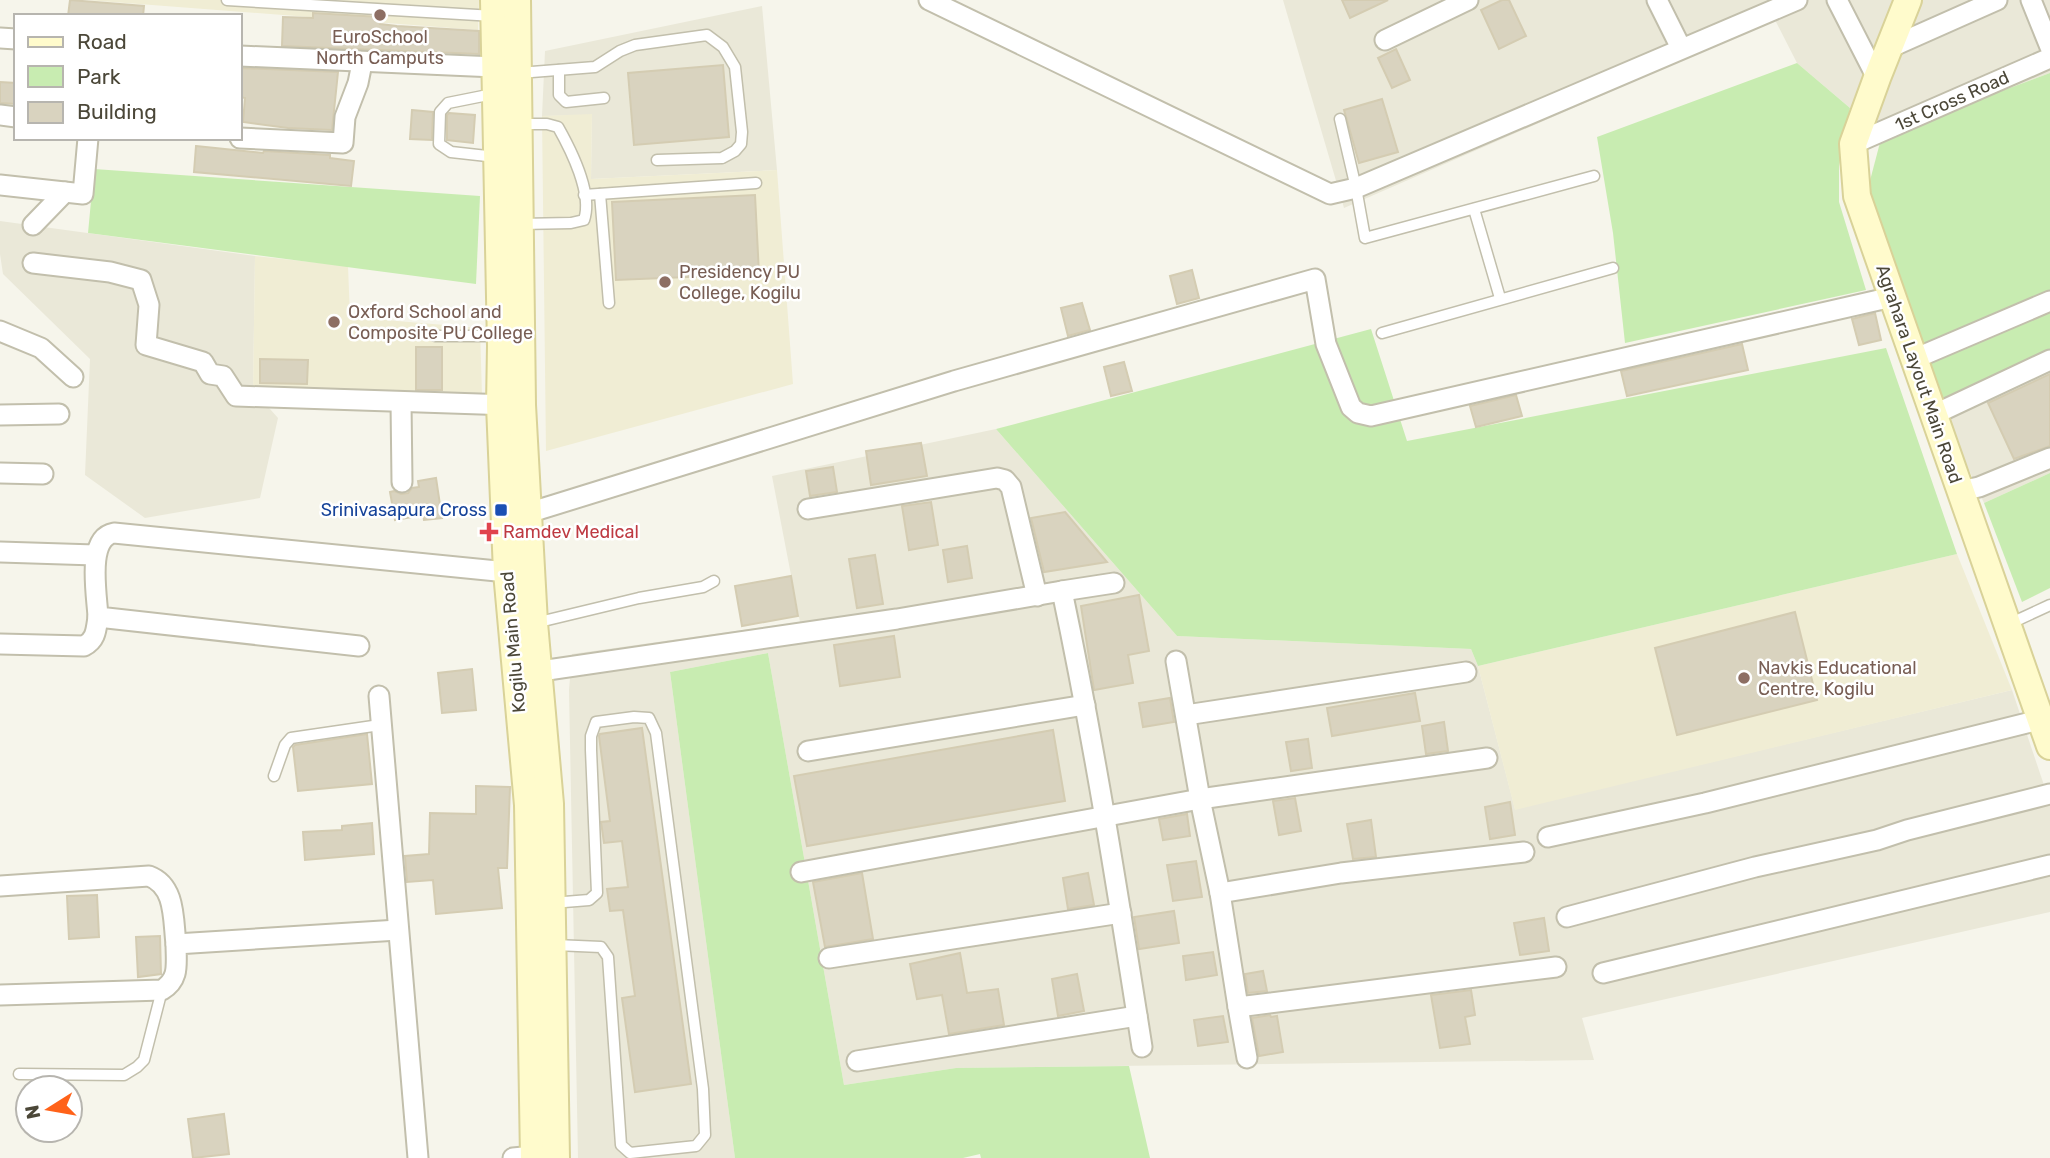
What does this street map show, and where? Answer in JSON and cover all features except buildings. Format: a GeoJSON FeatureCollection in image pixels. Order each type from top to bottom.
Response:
{"type":"FeatureCollection","features":[{"type":"Feature","properties":{"kind":"main road","name":"Kogilu Main Road"},"geometry":{"type":"LineString","coordinates":[[517,0],[507,70],[495,93],[500,336],[528,513],[534,623],[528,673],[534,1157]]}},
{"type":"Feature","properties":{"kind":"main road","name":"Agrahara Layout Main Road"},"geometry":{"type":"LineString","coordinates":[[1908,0],[1853,144],[1857,196],[2050,746]]}},
{"type":"Feature","properties":{"kind":"main road","name":"Kogilu Main Road"},"geometry":{"type":"LineString","coordinates":[[494,8],[519,124],[521,224],[511,405],[507,572],[528,673],[550,804],[552,945],[534,1157]]}},
{"type":"Feature","properties":{"kind":"street"},"geometry":{"type":"LineString","coordinates":[[929,0],[1330,194],[1356,188],[1797,0]]}},
{"type":"Feature","properties":{"kind":"street"},"geometry":{"type":"LineString","coordinates":[[1385,40],[1468,0]]}},
{"type":"Feature","properties":{"kind":"street"},"geometry":{"type":"LineString","coordinates":[[1657,0],[1681,48]]}},
{"type":"Feature","properties":{"kind":"street"},"geometry":{"type":"LineString","coordinates":[[1837,0],[1877,78]]}},
{"type":"Feature","properties":{"kind":"street"},"geometry":{"type":"LineString","coordinates":[[1889,48],[1997,0]]}},
{"type":"Feature","properties":{"kind":"street"},"geometry":{"type":"LineString","coordinates":[[2031,0],[2050,47]]}},
{"type":"Feature","properties":{"kind":"street"},"geometry":{"type":"LineString","coordinates":[[242,57],[507,70]]}},
{"type":"Feature","properties":{"kind":"street","name":"1st Cross Road"},"geometry":{"type":"LineString","coordinates":[[1853,144],[2050,58]]}},
{"type":"Feature","properties":{"kind":"street"},"geometry":{"type":"LineString","coordinates":[[242,138],[344,143],[345,117],[358,83],[362,63]]}},
{"type":"Feature","properties":{"kind":"street"},"geometry":{"type":"LineString","coordinates":[[0,185],[83,194],[88,140]]}},
{"type":"Feature","properties":{"kind":"street"},"geometry":{"type":"LineString","coordinates":[[33,225],[65,192]]}},
{"type":"Feature","properties":{"kind":"street"},"geometry":{"type":"LineString","coordinates":[[33,263],[110,272],[141,280],[149,305],[146,345],[203,362],[210,374],[223,376],[236,396],[511,405]]}},
{"type":"Feature","properties":{"kind":"street"},"geometry":{"type":"LineString","coordinates":[[528,513],[954,381],[1315,279],[1326,344],[1351,407],[1357,413],[1371,416],[1892,297]]}},
{"type":"Feature","properties":{"kind":"street"},"geometry":{"type":"LineString","coordinates":[[1914,359],[2050,301]]}},
{"type":"Feature","properties":{"kind":"street"},"geometry":{"type":"LineString","coordinates":[[0,331],[41,348],[73,377]]}},
{"type":"Feature","properties":{"kind":"street"},"geometry":{"type":"LineString","coordinates":[[1933,415],[2050,360]]}},
{"type":"Feature","properties":{"kind":"street"},"geometry":{"type":"LineString","coordinates":[[401,402],[402,482]]}},
{"type":"Feature","properties":{"kind":"street"},"geometry":{"type":"LineString","coordinates":[[0,415],[59,414]]}},
{"type":"Feature","properties":{"kind":"street"},"geometry":{"type":"LineString","coordinates":[[1960,491],[1979,487],[2050,458]]}},
{"type":"Feature","properties":{"kind":"street"},"geometry":{"type":"LineString","coordinates":[[0,473],[43,474]]}},
{"type":"Feature","properties":{"kind":"street"},"geometry":{"type":"LineString","coordinates":[[808,509],[997,478],[1005,480],[1011,487],[1037,596]]}},
{"type":"Feature","properties":{"kind":"street"},"geometry":{"type":"LineString","coordinates":[[0,644],[84,646],[91,643],[96,634],[98,617],[95,555],[105,535],[114,533],[507,572]]}},
{"type":"Feature","properties":{"kind":"street"},"geometry":{"type":"LineString","coordinates":[[0,552],[95,555]]}},
{"type":"Feature","properties":{"kind":"street"},"geometry":{"type":"LineString","coordinates":[[528,673],[897,620],[1114,583]]}},
{"type":"Feature","properties":{"kind":"street"},"geometry":{"type":"LineString","coordinates":[[1062,591],[1105,816],[1142,1047]]}},
{"type":"Feature","properties":{"kind":"street"},"geometry":{"type":"LineString","coordinates":[[98,617],[359,646]]}},
{"type":"Feature","properties":{"kind":"street"},"geometry":{"type":"LineString","coordinates":[[1176,660],[1200,799],[1220,893],[1247,1058]]}},
{"type":"Feature","properties":{"kind":"street"},"geometry":{"type":"LineString","coordinates":[[1186,715],[1466,673]]}},
{"type":"Feature","properties":{"kind":"street"},"geometry":{"type":"LineString","coordinates":[[379,696],[418,1158]]}},
{"type":"Feature","properties":{"kind":"street"},"geometry":{"type":"LineString","coordinates":[[808,751],[1085,705]]}},
{"type":"Feature","properties":{"kind":"street"},"geometry":{"type":"LineString","coordinates":[[1548,836],[1704,803],[2039,720]]}},
{"type":"Feature","properties":{"kind":"street"},"geometry":{"type":"LineString","coordinates":[[801,872],[1200,799],[1487,758]]}},
{"type":"Feature","properties":{"kind":"street"},"geometry":{"type":"LineString","coordinates":[[1567,917],[2050,794]]}},
{"type":"Feature","properties":{"kind":"street"},"geometry":{"type":"LineString","coordinates":[[1220,893],[1341,873],[1524,852]]}},
{"type":"Feature","properties":{"kind":"street"},"geometry":{"type":"LineString","coordinates":[[1603,973],[2050,865]]}},
{"type":"Feature","properties":{"kind":"street"},"geometry":{"type":"LineString","coordinates":[[0,886],[149,876],[158,880],[170,895],[176,944],[175,974],[171,984],[162,990],[0,995]]}},
{"type":"Feature","properties":{"kind":"street"},"geometry":{"type":"LineString","coordinates":[[829,958],[1121,913]]}},
{"type":"Feature","properties":{"kind":"street"},"geometry":{"type":"LineString","coordinates":[[176,944],[398,930]]}},
{"type":"Feature","properties":{"kind":"street"},"geometry":{"type":"LineString","coordinates":[[1238,1007],[1556,967]]}},
{"type":"Feature","properties":{"kind":"street"},"geometry":{"type":"LineString","coordinates":[[857,1061],[1137,1016]]}},
{"type":"Feature","properties":{"kind":"lane"},"geometry":{"type":"LineString","coordinates":[[227,0],[494,8]]}},
{"type":"Feature","properties":{"kind":"lane"},"geometry":{"type":"LineString","coordinates":[[507,70],[595,68],[620,51],[635,45],[707,35],[723,47],[734,67],[741,144],[722,158],[657,160]]}},
{"type":"Feature","properties":{"kind":"lane"},"geometry":{"type":"LineString","coordinates":[[559,70],[559,94],[566,102],[604,98]]}},
{"type":"Feature","properties":{"kind":"lane"},"geometry":{"type":"LineString","coordinates":[[495,93],[448,103],[440,112],[439,144],[451,152],[496,157]]}},
{"type":"Feature","properties":{"kind":"lane"},"geometry":{"type":"LineString","coordinates":[[1340,119],[1365,238],[1594,176]]}},
{"type":"Feature","properties":{"kind":"lane"},"geometry":{"type":"LineString","coordinates":[[519,124],[547,124],[558,127],[578,167],[587,211],[584,220],[571,223],[521,224]]}},
{"type":"Feature","properties":{"kind":"lane"},"geometry":{"type":"LineString","coordinates":[[584,195],[757,183]]}},
{"type":"Feature","properties":{"kind":"lane"},"geometry":{"type":"LineString","coordinates":[[600,194],[609,303]]}},
{"type":"Feature","properties":{"kind":"lane"},"geometry":{"type":"LineString","coordinates":[[1474,209],[1500,298]]}},
{"type":"Feature","properties":{"kind":"lane"},"geometry":{"type":"LineString","coordinates":[[1382,333],[1613,268]]}},
{"type":"Feature","properties":{"kind":"lane"},"geometry":{"type":"LineString","coordinates":[[435,336],[500,336]]}},
{"type":"Feature","properties":{"kind":"lane"},"geometry":{"type":"LineString","coordinates":[[534,623],[639,598],[703,587],[714,581]]}},
{"type":"Feature","properties":{"kind":"lane"},"geometry":{"type":"LineString","coordinates":[[2007,626],[2050,606]]}},
{"type":"Feature","properties":{"kind":"lane"},"geometry":{"type":"LineString","coordinates":[[551,903],[589,901],[597,892],[591,750],[591,736],[596,722],[634,717],[649,718],[656,733],[703,1089],[705,1135],[696,1146],[630,1153],[621,1145],[608,957],[601,947],[552,945]]}},
{"type":"Feature","properties":{"kind":"lane"},"geometry":{"type":"LineString","coordinates":[[274,776],[285,745],[291,738],[380,725]]}},
{"type":"Feature","properties":{"kind":"lane"},"geometry":{"type":"LineString","coordinates":[[84,1074],[124,1074],[144,1060],[162,990]]}},
{"type":"Feature","properties":{"kind":"shaded area","name":"EuroSchool North Camputs"},"geometry":{"type":"Polygon","coordinates":[[[87,0],[479,0],[478,30],[87,0]]]}},
{"type":"Feature","properties":{"kind":"shaded area"},"geometry":{"type":"Polygon","coordinates":[[[1283,0],[2050,0],[2050,73],[1882,135],[1797,63],[1775,20],[1344,208],[1283,0]]]}},
{"type":"Feature","properties":{"kind":"shaded area"},"geometry":{"type":"Polygon","coordinates":[[[762,6],[777,170],[591,179],[592,115],[542,116],[545,51],[762,6]]]}},
{"type":"Feature","properties":{"kind":"shaded area","name":"Presidency PU College, Kogilu"},"geometry":{"type":"Polygon","coordinates":[[[592,114],[591,179],[777,170],[793,384],[546,451],[542,116],[592,114]]]}},
{"type":"Feature","properties":{"kind":"shaded area"},"geometry":{"type":"Polygon","coordinates":[[[0,221],[255,256],[253,390],[278,418],[260,498],[145,518],[85,475],[90,359],[3,274],[0,221]]]}},
{"type":"Feature","properties":{"kind":"shaded area","name":"Oxford School and Composite PU College"},"geometry":{"type":"Polygon","coordinates":[[[255,256],[348,266],[350,317],[480,328],[482,396],[253,391],[255,256]]]}},
{"type":"Feature","properties":{"kind":"shaded area"},"geometry":{"type":"Polygon","coordinates":[[[2050,352],[2050,473],[1984,503],[1939,404],[2050,352]]]}},
{"type":"Feature","properties":{"kind":"shaded area"},"geometry":{"type":"Polygon","coordinates":[[[996,429],[1177,636],[1471,649],[1478,666],[1515,809],[2012,690],[2050,803],[2050,912],[1582,1018],[1594,1060],[956,1068],[844,1085],[768,653],[670,672],[735,1158],[578,1158],[569,690],[572,654],[800,622],[772,476],[996,429]]]}},
{"type":"Feature","properties":{"kind":"shaded area","name":"Navkis Educational Centre, Kogilu"},"geometry":{"type":"Polygon","coordinates":[[[1957,554],[2012,690],[1515,810],[1478,666],[1957,554]]]}},
{"type":"Feature","properties":{"kind":"green space"},"geometry":{"type":"Polygon","coordinates":[[[1797,63],[1850,108],[1839,166],[1839,202],[1866,290],[1625,343],[1613,233],[1597,137],[1797,63]]]}},
{"type":"Feature","properties":{"kind":"green space"},"geometry":{"type":"Polygon","coordinates":[[[2050,73],[2050,352],[1939,404],[1867,192],[1882,135],[2050,73]]]}},
{"type":"Feature","properties":{"kind":"green space"},"geometry":{"type":"Polygon","coordinates":[[[94,169],[480,196],[476,284],[88,233],[94,169]]]}},
{"type":"Feature","properties":{"kind":"green space"},"geometry":{"type":"Polygon","coordinates":[[[1371,329],[1407,441],[1886,348],[1957,554],[1478,666],[1471,649],[1177,636],[996,429],[1371,329]]]}},
{"type":"Feature","properties":{"kind":"green space"},"geometry":{"type":"Polygon","coordinates":[[[2050,473],[2050,588],[2022,602],[1984,503],[2050,473]]]}},
{"type":"Feature","properties":{"kind":"green space"},"geometry":{"type":"Polygon","coordinates":[[[768,653],[844,1085],[956,1068],[1129,1066],[1150,1158],[981,1158],[980,1154],[963,1158],[735,1158],[670,672],[768,653]]]}},
{"type":"Feature","properties":{"kind":"place","name":"EuroSchool North Camputs"},"geometry":{"type":"Point","coordinates":[380,15]}},
{"type":"Feature","properties":{"kind":"place","name":"Presidency PU College, Kogilu"},"geometry":{"type":"Point","coordinates":[665,282]}},
{"type":"Feature","properties":{"kind":"place","name":"Oxford School and Composite PU College"},"geometry":{"type":"Point","coordinates":[334,322]}},
{"type":"Feature","properties":{"kind":"place","name":"Srinivasapura Cross"},"geometry":{"type":"Point","coordinates":[501,510]}},
{"type":"Feature","properties":{"kind":"place","name":"Ramdev Medical"},"geometry":{"type":"Point","coordinates":[489,532]}},
{"type":"Feature","properties":{"kind":"place","name":"Navkis Educational Centre, Kogilu"},"geometry":{"type":"Point","coordinates":[1744,678]}}]}
